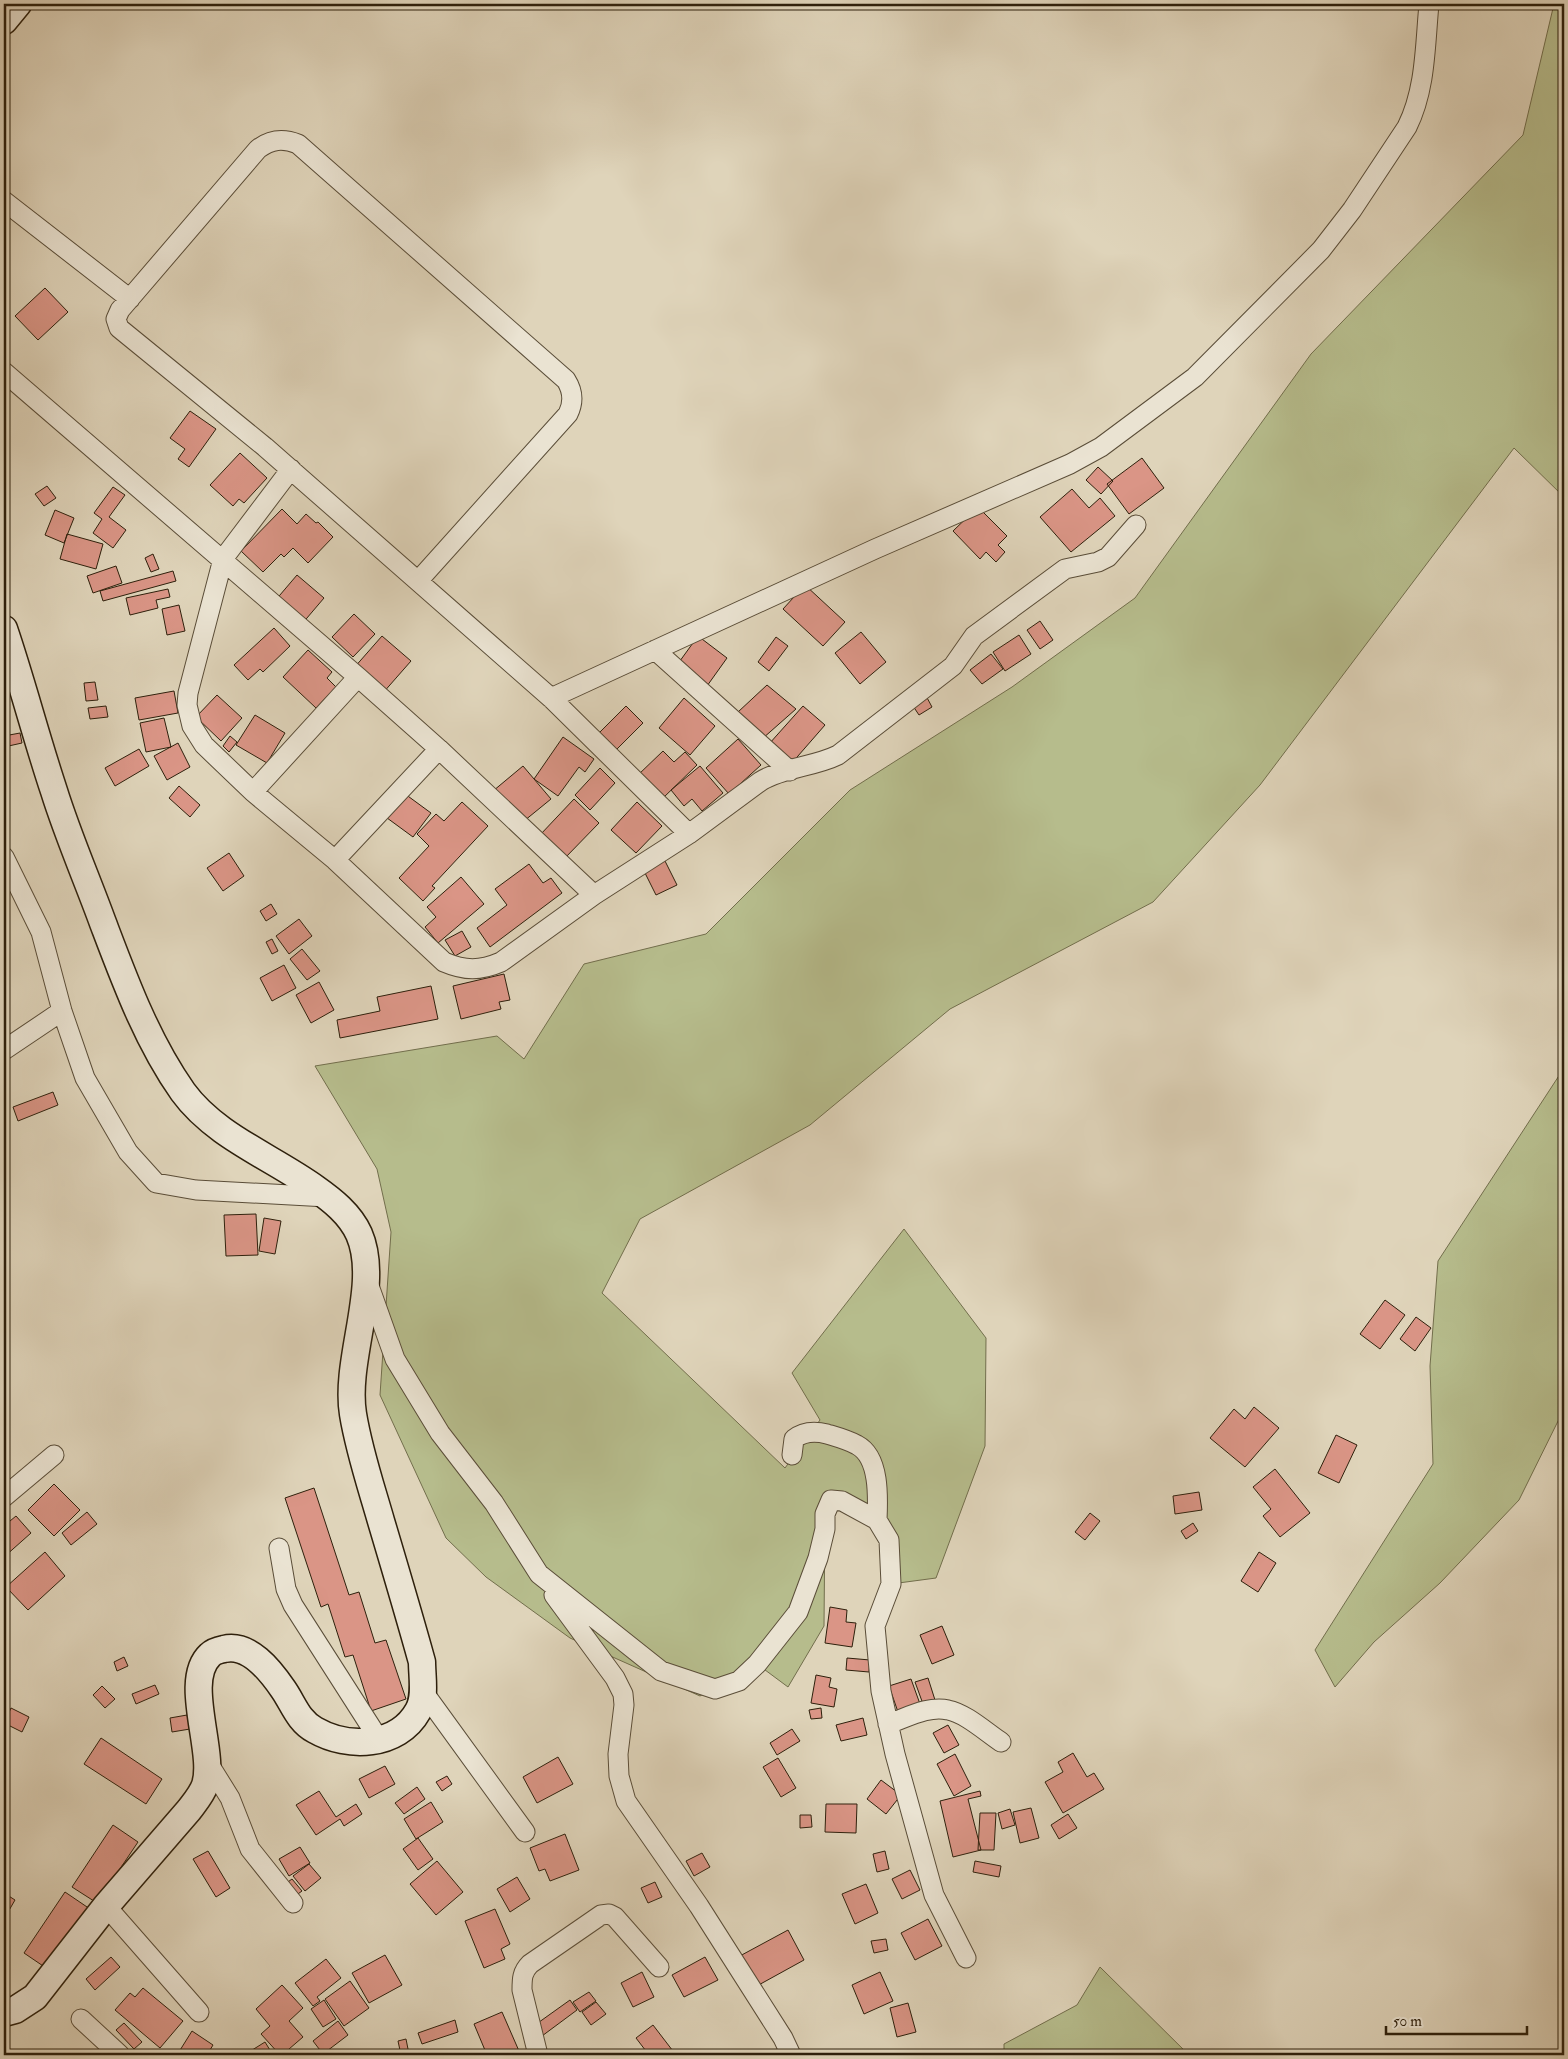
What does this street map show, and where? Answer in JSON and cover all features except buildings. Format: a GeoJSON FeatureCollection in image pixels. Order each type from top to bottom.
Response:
{"type":"FeatureCollection","features":[{"type":"Feature","properties":{"kind":"main road"},"geometry":{"type":"LineString","coordinates":[[4,21],[18,4]]}},
{"type":"Feature","properties":{"kind":"main road"},"geometry":{"type":"LineString","coordinates":[[4,629],[54,793],[128,989],[162,1060],[186,1095],[207,1117],[240,1142],[294,1173],[327,1196],[346,1214],[358,1233],[362,1243],[366,1277],[351,1389],[352,1412],[362,1459],[422,1662],[422,1690],[419,1710],[403,1730],[380,1741],[352,1742],[314,1730],[299,1716],[283,1689],[258,1659],[244,1650],[232,1647],[219,1650],[210,1655],[203,1666],[199,1681],[199,1699],[207,1761],[206,1783],[201,1794],[106,1906],[34,1997],[15,2010],[4,2013]]}},
{"type":"Feature","properties":{"kind":"street"},"geometry":{"type":"LineString","coordinates":[[551,698],[875,549],[1085,456],[1195,377],[1321,250],[1352,210],[1407,127],[1422,86],[1429,4]]}},
{"type":"Feature","properties":{"kind":"street"},"geometry":{"type":"LineString","coordinates":[[418,581],[568,414],[571,408],[572,393],[566,380],[298,144],[292,141],[277,140],[258,149],[117,314],[117,324],[122,332],[291,469],[418,581],[551,698],[689,834]]}},
{"type":"Feature","properties":{"kind":"street"},"geometry":{"type":"LineString","coordinates":[[4,201],[130,298]]}},
{"type":"Feature","properties":{"kind":"street"},"geometry":{"type":"LineString","coordinates":[[4,372],[358,677],[439,749],[594,895]]}},
{"type":"Feature","properties":{"kind":"street"},"geometry":{"type":"LineString","coordinates":[[291,469],[222,559],[188,693],[187,704],[192,726],[200,741],[253,792],[335,860],[444,962],[458,968],[472,970],[487,968],[501,962],[594,895],[689,834],[761,781],[823,762],[838,755],[953,666],[974,636],[1065,569],[1098,562],[1108,557],[1136,525]]}},
{"type":"Feature","properties":{"kind":"street"},"geometry":{"type":"LineString","coordinates":[[655,650],[790,771]]}},
{"type":"Feature","properties":{"kind":"street"},"geometry":{"type":"LineString","coordinates":[[253,792],[358,677]]}},
{"type":"Feature","properties":{"kind":"street"},"geometry":{"type":"LineString","coordinates":[[335,860],[439,749]]}},
{"type":"Feature","properties":{"kind":"street"},"geometry":{"type":"LineString","coordinates":[[4,857],[41,932],[62,1010],[85,1078],[128,1152],[156,1183],[196,1190],[327,1196]]}},
{"type":"Feature","properties":{"kind":"street"},"geometry":{"type":"LineString","coordinates":[[4,1050],[62,1010]]}},
{"type":"Feature","properties":{"kind":"street"},"geometry":{"type":"LineString","coordinates":[[366,1277],[395,1359],[440,1433],[494,1503],[539,1574],[615,1678],[623,1694],[624,1705],[618,1754],[619,1776],[626,1801],[699,1906],[783,2038],[790,2055]]}},
{"type":"Feature","properties":{"kind":"street"},"geometry":{"type":"LineString","coordinates":[[792,1455],[794,1438],[802,1433],[820,1432],[858,1445],[867,1455],[874,1471],[878,1493],[877,1520]]}},
{"type":"Feature","properties":{"kind":"street"},"geometry":{"type":"LineString","coordinates":[[4,1497],[54,1455]]}},
{"type":"Feature","properties":{"kind":"street"},"geometry":{"type":"LineString","coordinates":[[539,1574],[661,1671],[716,1688],[739,1681],[757,1664],[798,1612],[818,1558],[825,1530],[825,1514],[831,1500],[842,1501],[877,1520],[889,1540],[891,1584],[875,1626],[881,1691],[894,1754],[934,1895],[966,1958]]}},
{"type":"Feature","properties":{"kind":"street"},"geometry":{"type":"LineString","coordinates":[[279,1548],[286,1589],[293,1605],[380,1741]]}},
{"type":"Feature","properties":{"kind":"street"},"geometry":{"type":"LineString","coordinates":[[422,1690],[525,1832]]}},
{"type":"Feature","properties":{"kind":"street"},"geometry":{"type":"LineString","coordinates":[[888,1724],[928,1711],[946,1709],[956,1712],[1001,1742]]}},
{"type":"Feature","properties":{"kind":"street"},"geometry":{"type":"LineString","coordinates":[[207,1761],[230,1798],[250,1849],[293,1904]]}},
{"type":"Feature","properties":{"kind":"street"},"geometry":{"type":"LineString","coordinates":[[106,1906],[199,2012]]}},
{"type":"Feature","properties":{"kind":"street"},"geometry":{"type":"LineString","coordinates":[[538,2055],[522,1990],[524,1970],[530,1964],[601,1915],[609,1914],[615,1917],[659,1967]]}},
{"type":"Feature","properties":{"kind":"street"},"geometry":{"type":"LineString","coordinates":[[81,2018],[120,2055]]}},
{"type":"Feature","properties":{"kind":"green space"},"geometry":{"type":"Polygon","coordinates":[[[1554,4],[1564,4],[1564,497],[1514,448],[1260,785],[1153,902],[950,1009],[810,1125],[640,1219],[602,1293],[785,1468],[820,1420],[792,1373],[904,1229],[986,1338],[985,1446],[936,1578],[891,1584],[889,1540],[842,1501],[825,1514],[824,1626],[788,1687],[757,1664],[700,1696],[570,1638],[486,1577],[446,1538],[380,1395],[391,1232],[377,1169],[315,1066],[497,1036],[524,1059],[584,964],[706,934],[850,790],[1012,687],[1135,598],[1311,354],[1523,135],[1554,4]]]}},
{"type":"Feature","properties":{"kind":"green space"},"geometry":{"type":"Polygon","coordinates":[[[1564,1068],[1564,1409],[1519,1500],[1440,1583],[1374,1642],[1335,1687],[1315,1650],[1433,1464],[1430,1366],[1438,1261],[1564,1068]]]}},
{"type":"Feature","properties":{"kind":"green space"},"geometry":{"type":"Polygon","coordinates":[[[1100,1967],[1189,2055],[1004,2055],[1004,2044],[1077,2005],[1100,1967]]]}}]}
